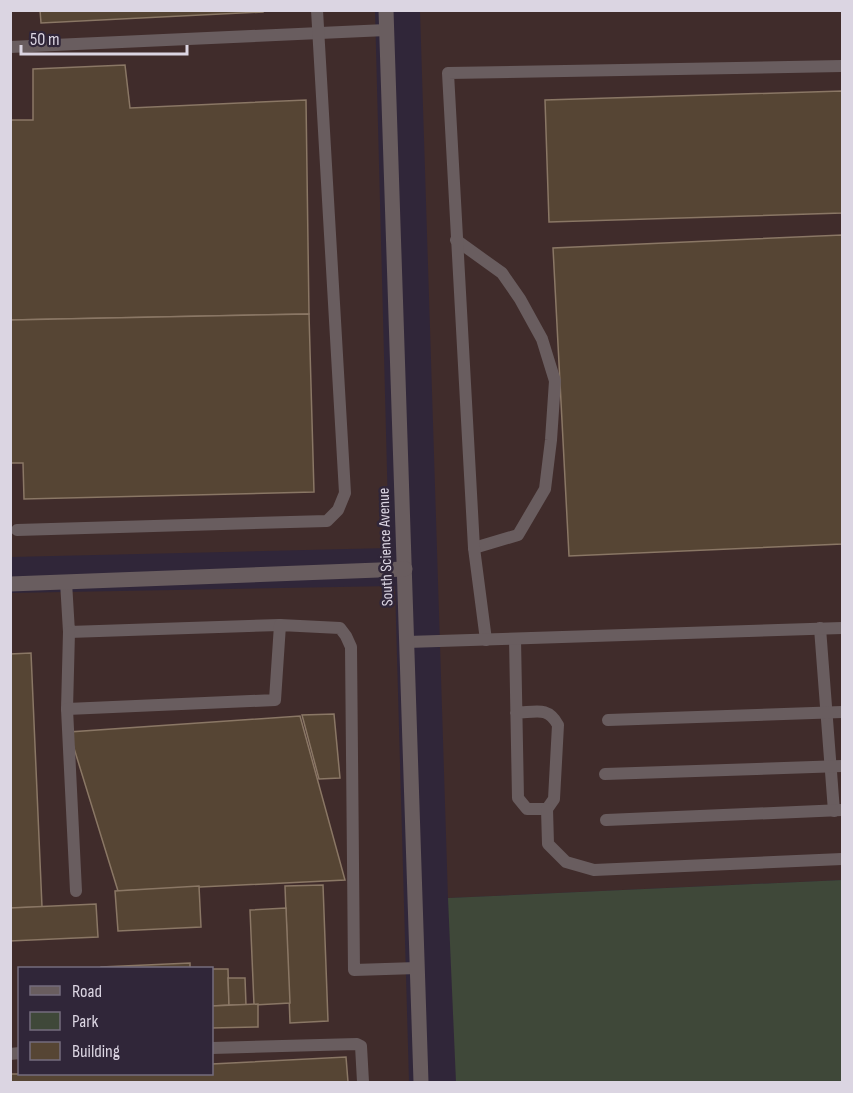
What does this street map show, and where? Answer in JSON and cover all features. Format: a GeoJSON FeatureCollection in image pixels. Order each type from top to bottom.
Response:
{"type":"FeatureCollection","features":[{"type":"Feature","properties":{"kind":"street","name":"South Science Avenue"},"geometry":{"type":"LineString","coordinates":[[386,10],[421,1083]]}},
{"type":"Feature","properties":{"kind":"street"},"geometry":{"type":"LineString","coordinates":[[10,584],[405,570]]}},
{"type":"Feature","properties":{"kind":"lane"},"geometry":{"type":"LineString","coordinates":[[18,530],[327,521],[338,510],[345,493],[317,10]]}},
{"type":"Feature","properties":{"kind":"lane"},"geometry":{"type":"LineString","coordinates":[[10,47],[386,30]]}},
{"type":"Feature","properties":{"kind":"lane"},"geometry":{"type":"LineString","coordinates":[[486,640],[474,548],[448,73],[843,66]]}},
{"type":"Feature","properties":{"kind":"lane"},"geometry":{"type":"LineString","coordinates":[[456,240],[502,273],[520,299],[542,339],[555,381],[551,440],[544,489],[518,535],[474,548]]}},
{"type":"Feature","properties":{"kind":"lane"},"geometry":{"type":"LineString","coordinates":[[66,582],[69,632],[67,709],[76,891]]}},
{"type":"Feature","properties":{"kind":"lane"},"geometry":{"type":"LineString","coordinates":[[69,632],[280,626],[340,628],[351,647],[354,970],[417,968]]}},
{"type":"Feature","properties":{"kind":"lane"},"geometry":{"type":"LineString","coordinates":[[67,709],[275,700],[280,626]]}},
{"type":"Feature","properties":{"kind":"lane"},"geometry":{"type":"LineString","coordinates":[[606,820],[838,810],[837,766],[826,713],[820,628]]}},
{"type":"Feature","properties":{"kind":"lane"},"geometry":{"type":"LineString","coordinates":[[407,642],[843,628]]}},
{"type":"Feature","properties":{"kind":"lane"},"geometry":{"type":"LineString","coordinates":[[515,639],[518,798],[527,809],[546,809]]}},
{"type":"Feature","properties":{"kind":"lane"},"geometry":{"type":"LineString","coordinates":[[516,712],[546,712],[553,716],[558,725],[554,799],[546,809],[548,844],[566,862],[594,870],[843,859]]}},
{"type":"Feature","properties":{"kind":"lane"},"geometry":{"type":"LineString","coordinates":[[608,720],[843,712]]}},
{"type":"Feature","properties":{"kind":"lane"},"geometry":{"type":"LineString","coordinates":[[605,774],[837,766]]}},
{"type":"Feature","properties":{"kind":"lane"},"geometry":{"type":"LineString","coordinates":[[213,1048],[357,1044],[361,1046],[363,1083]]}},
{"type":"Feature","properties":{"kind":"shaded area"},"geometry":{"type":"Polygon","coordinates":[[[10,11],[375,11],[389,548],[11,557],[10,11]]]}},
{"type":"Feature","properties":{"kind":"shaded area"},"geometry":{"type":"Polygon","coordinates":[[[420,11],[842,11],[842,880],[448,898],[420,11]]]}},
{"type":"Feature","properties":{"kind":"shaded area"},"geometry":{"type":"Polygon","coordinates":[[[395,586],[409,1082],[11,1082],[10,593],[395,586]]]}},
{"type":"Feature","properties":{"kind":"green space"},"geometry":{"type":"Polygon","coordinates":[[[842,880],[842,1082],[456,1082],[448,898],[842,880]]]}},
{"type":"Feature","properties":{"kind":"building"},"geometry":{"type":"Polygon","coordinates":[[[40,10],[263,10],[263,12],[41,23],[40,10]]]}},
{"type":"Feature","properties":{"kind":"building"},"geometry":{"type":"Polygon","coordinates":[[[125,65],[130,108],[306,100],[309,314],[10,320],[10,120],[33,120],[33,69],[125,65]]]}},
{"type":"Feature","properties":{"kind":"building"},"geometry":{"type":"Polygon","coordinates":[[[842,91],[842,213],[549,222],[545,100],[842,91]]]}},
{"type":"Feature","properties":{"kind":"building"},"geometry":{"type":"Polygon","coordinates":[[[842,235],[842,544],[569,556],[553,248],[842,235]]]}},
{"type":"Feature","properties":{"kind":"building"},"geometry":{"type":"Polygon","coordinates":[[[309,314],[314,492],[24,499],[23,463],[10,463],[10,320],[309,314]]]}},
{"type":"Feature","properties":{"kind":"building"},"geometry":{"type":"Polygon","coordinates":[[[31,653],[42,907],[10,908],[10,654],[31,653]]]}},
{"type":"Feature","properties":{"kind":"building"},"geometry":{"type":"Polygon","coordinates":[[[334,714],[340,778],[319,779],[302,715],[334,714]]]}},
{"type":"Feature","properties":{"kind":"building"},"geometry":{"type":"Polygon","coordinates":[[[300,716],[345,880],[118,891],[69,732],[300,716]]]}},
{"type":"Feature","properties":{"kind":"building"},"geometry":{"type":"Polygon","coordinates":[[[323,885],[328,1021],[290,1023],[285,886],[323,885]]]}},
{"type":"Feature","properties":{"kind":"building"},"geometry":{"type":"Polygon","coordinates":[[[199,886],[201,927],[118,931],[115,891],[199,886]]]}},
{"type":"Feature","properties":{"kind":"building"},"geometry":{"type":"Polygon","coordinates":[[[96,904],[98,937],[10,941],[10,908],[96,904]]]}},
{"type":"Feature","properties":{"kind":"building"},"geometry":{"type":"Polygon","coordinates":[[[286,908],[290,1003],[254,1005],[250,910],[286,908]]]}},
{"type":"Feature","properties":{"kind":"building"},"geometry":{"type":"Polygon","coordinates":[[[190,963],[190,967],[101,967],[190,963]]]}},
{"type":"Feature","properties":{"kind":"building"},"geometry":{"type":"Polygon","coordinates":[[[213,969],[228,969],[229,1005],[213,1006],[213,969]]]}},
{"type":"Feature","properties":{"kind":"building"},"geometry":{"type":"Polygon","coordinates":[[[228,978],[245,978],[246,1005],[229,1005],[228,978]]]}},
{"type":"Feature","properties":{"kind":"building"},"geometry":{"type":"Polygon","coordinates":[[[258,1004],[258,1027],[213,1028],[213,1006],[258,1004]]]}},
{"type":"Feature","properties":{"kind":"building"},"geometry":{"type":"Polygon","coordinates":[[[346,1057],[348,1082],[10,1082],[10,1074],[213,1075],[213,1064],[346,1057]]]}}]}
